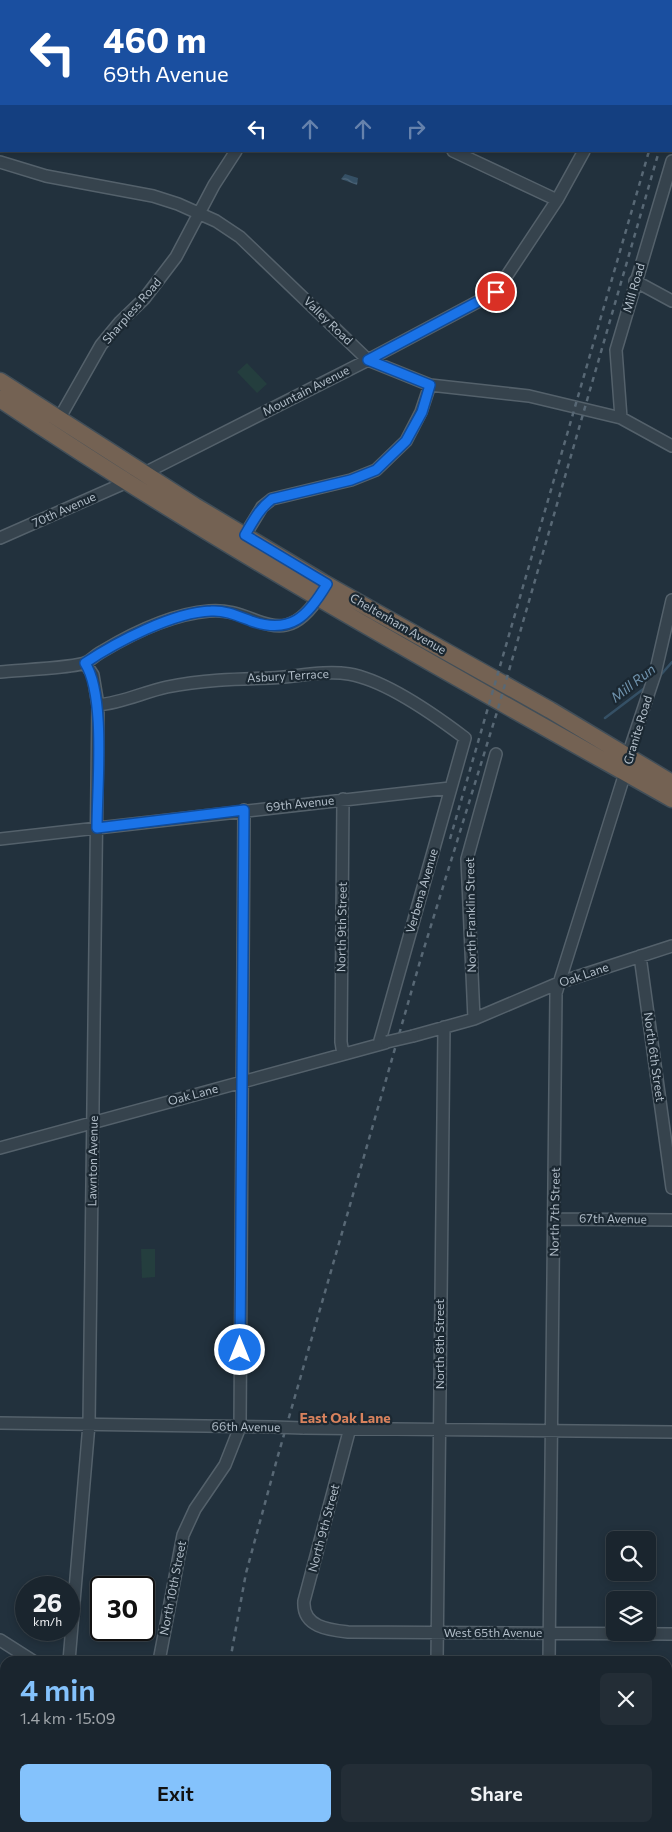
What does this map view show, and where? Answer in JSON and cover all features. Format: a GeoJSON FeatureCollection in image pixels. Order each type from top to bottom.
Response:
{"type":"FeatureCollection","features":[{"type":"Feature","properties":{"kind":"highway","name":"Cheltenham Avenue"},"geometry":{"type":"LineString","coordinates":[[0,379],[58,419],[245,535],[323,591]]}},
{"type":"Feature","properties":{"kind":"highway","name":"Cheltenham Avenue"},"geometry":{"type":"LineString","coordinates":[[0,399],[127,482],[323,591],[626,765],[672,798]]}},
{"type":"Feature","properties":{"kind":"highway"},"geometry":{"type":"LineString","coordinates":[[0,404],[29,418]]}},
{"type":"Feature","properties":{"kind":"highway","name":"Cheltenham Avenue"},"geometry":{"type":"LineString","coordinates":[[626,765],[672,783]]}},
{"type":"Feature","properties":{"kind":"street","name":"Sharpless Road"},"geometry":{"type":"LineString","coordinates":[[58,419],[101,345],[120,322],[144,299],[176,257],[199,213],[235,152]]}},
{"type":"Feature","properties":{"kind":"street"},"geometry":{"type":"LineString","coordinates":[[455,152],[557,200]]}},
{"type":"Feature","properties":{"kind":"street","name":"Mountain Avenue"},"geometry":{"type":"LineString","coordinates":[[127,482],[368,360],[496,292],[557,200],[583,152]]}},
{"type":"Feature","properties":{"kind":"street","name":"Mill Road"},"geometry":{"type":"LineString","coordinates":[[622,418],[616,350],[636,281],[668,188],[672,161]]}},
{"type":"Feature","properties":{"kind":"street","name":"Valley Road"},"geometry":{"type":"LineString","coordinates":[[0,162],[46,176],[153,196],[216,221],[240,238],[368,360],[430,385],[550,399],[622,418],[672,446]]}},
{"type":"Feature","properties":{"kind":"street"},"geometry":{"type":"LineString","coordinates":[[636,281],[672,301]]}},
{"type":"Feature","properties":{"kind":"street"},"geometry":{"type":"LineString","coordinates":[[245,535],[262,507],[272,499],[351,480],[376,470],[406,441],[422,412],[430,385]]}},
{"type":"Feature","properties":{"kind":"street","name":"70th Avenue"},"geometry":{"type":"LineString","coordinates":[[0,538],[127,482]]}},
{"type":"Feature","properties":{"kind":"street"},"geometry":{"type":"LineString","coordinates":[[0,672],[85,663],[102,651],[137,634],[186,615],[210,611],[226,612],[264,625],[284,625],[306,614],[323,591]]}},
{"type":"Feature","properties":{"kind":"street","name":"Granite Road"},"geometry":{"type":"LineString","coordinates":[[626,765],[655,674],[672,600]]}},
{"type":"Feature","properties":{"kind":"street"},"geometry":{"type":"LineString","coordinates":[[660,653],[672,645]]}},
{"type":"Feature","properties":{"kind":"street","name":"Lawnton Avenue"},"geometry":{"type":"LineString","coordinates":[[69,1656],[89,1424],[98,705],[93,675],[85,663]]}},
{"type":"Feature","properties":{"kind":"street","name":"Asbury Terrace"},"geometry":{"type":"LineString","coordinates":[[98,705],[112,704],[166,687],[237,678],[270,678],[317,673],[348,674],[364,678],[393,692],[439,719],[465,738]]}},
{"type":"Feature","properties":{"kind":"street","name":"Verbena Avenue"},"geometry":{"type":"LineString","coordinates":[[383,1043],[450,788],[465,738]]}},
{"type":"Feature","properties":{"kind":"street","name":"North Franklin Street"},"geometry":{"type":"LineString","coordinates":[[474,1019],[468,859],[496,754]]}},
{"type":"Feature","properties":{"kind":"street","name":"North 7th Street"},"geometry":{"type":"LineString","coordinates":[[549,1656],[556,1000],[626,765]]}},
{"type":"Feature","properties":{"kind":"street","name":"69th Avenue"},"geometry":{"type":"LineString","coordinates":[[0,839],[450,788]]}},
{"type":"Feature","properties":{"kind":"street","name":"North 9th Street"},"geometry":{"type":"LineString","coordinates":[[343,799],[341,1042],[343,1054]]}},
{"type":"Feature","properties":{"kind":"street","name":"North 10th Street"},"geometry":{"type":"LineString","coordinates":[[160,1656],[183,1535],[195,1509],[224,1466],[240,1427],[244,810]]}},
{"type":"Feature","properties":{"kind":"street","name":"Oak Lane"},"geometry":{"type":"LineString","coordinates":[[0,1148],[474,1019],[561,982],[672,946]]}},
{"type":"Feature","properties":{"kind":"street","name":"North 6th Street"},"geometry":{"type":"LineString","coordinates":[[640,956],[667,1118],[672,1188]]}},
{"type":"Feature","properties":{"kind":"street","name":"North 8th Street"},"geometry":{"type":"LineString","coordinates":[[437,1656],[444,1027]]}},
{"type":"Feature","properties":{"kind":"street","name":"67th Avenue"},"geometry":{"type":"LineString","coordinates":[[555,1219],[672,1220]]}},
{"type":"Feature","properties":{"kind":"street","name":"66th Avenue"},"geometry":{"type":"LineString","coordinates":[[0,1423],[672,1432]]}},
{"type":"Feature","properties":{"kind":"street","name":"North 9th Street"},"geometry":{"type":"LineString","coordinates":[[316,1626],[308,1615],[304,1601],[350,1428]]}},
{"type":"Feature","properties":{"kind":"street","name":"West 65th Avenue"},"geometry":{"type":"LineString","coordinates":[[316,1626],[326,1630],[348,1632],[672,1634]]}},
{"type":"Feature","properties":{"kind":"street"},"geometry":{"type":"LineString","coordinates":[[0,1640],[25,1656]]}},
{"type":"Feature","properties":{"kind":"green space"},"geometry":{"type":"Polygon","coordinates":[[[247,363],[267,384],[257,393],[237,372],[247,363]]]}},
{"type":"Feature","properties":{"kind":"green space"},"geometry":{"type":"Polygon","coordinates":[[[141,1249],[155,1249],[155,1277],[142,1278],[141,1249]]]}},
{"type":"Feature","properties":{"kind":"water"},"geometry":{"type":"Polygon","coordinates":[[[345,174],[358,178],[357,185],[341,179],[345,174]]]}},
{"type":"Feature","properties":{"kind":"waterway","name":"Mill Run"},"geometry":{"type":"LineString","coordinates":[[658,678],[672,662]]}},
{"type":"Feature","properties":{"kind":"waterway","name":"Mill Run"},"geometry":{"type":"LineString","coordinates":[[605,718],[646,687]]}},
{"type":"Feature","properties":{"kind":"railway"},"geometry":{"type":"LineString","coordinates":[[450,839],[649,152]]}},
{"type":"Feature","properties":{"kind":"railway"},"geometry":{"type":"LineString","coordinates":[[231,1656],[246,1573],[277,1459],[421,958],[497,712],[659,152]]}},
{"type":"Feature","properties":{"kind":"district","name":"East Oak Lane"},"geometry":{"type":"Point","coordinates":[345,1418]}},
{"type":"Feature","properties":{"kind":"route"},"geometry":{"type":"LineString","coordinates":[[240,1350],[244,810],[97,828],[98,705],[93,675],[85,663],[102,651],[137,634],[186,615],[210,611],[226,612],[259,624],[278,626],[302,618],[310,611],[327,584],[245,535],[251,524],[262,507],[272,499],[351,480],[376,470],[406,441],[422,412],[430,385],[368,360],[496,292]]}}]}
